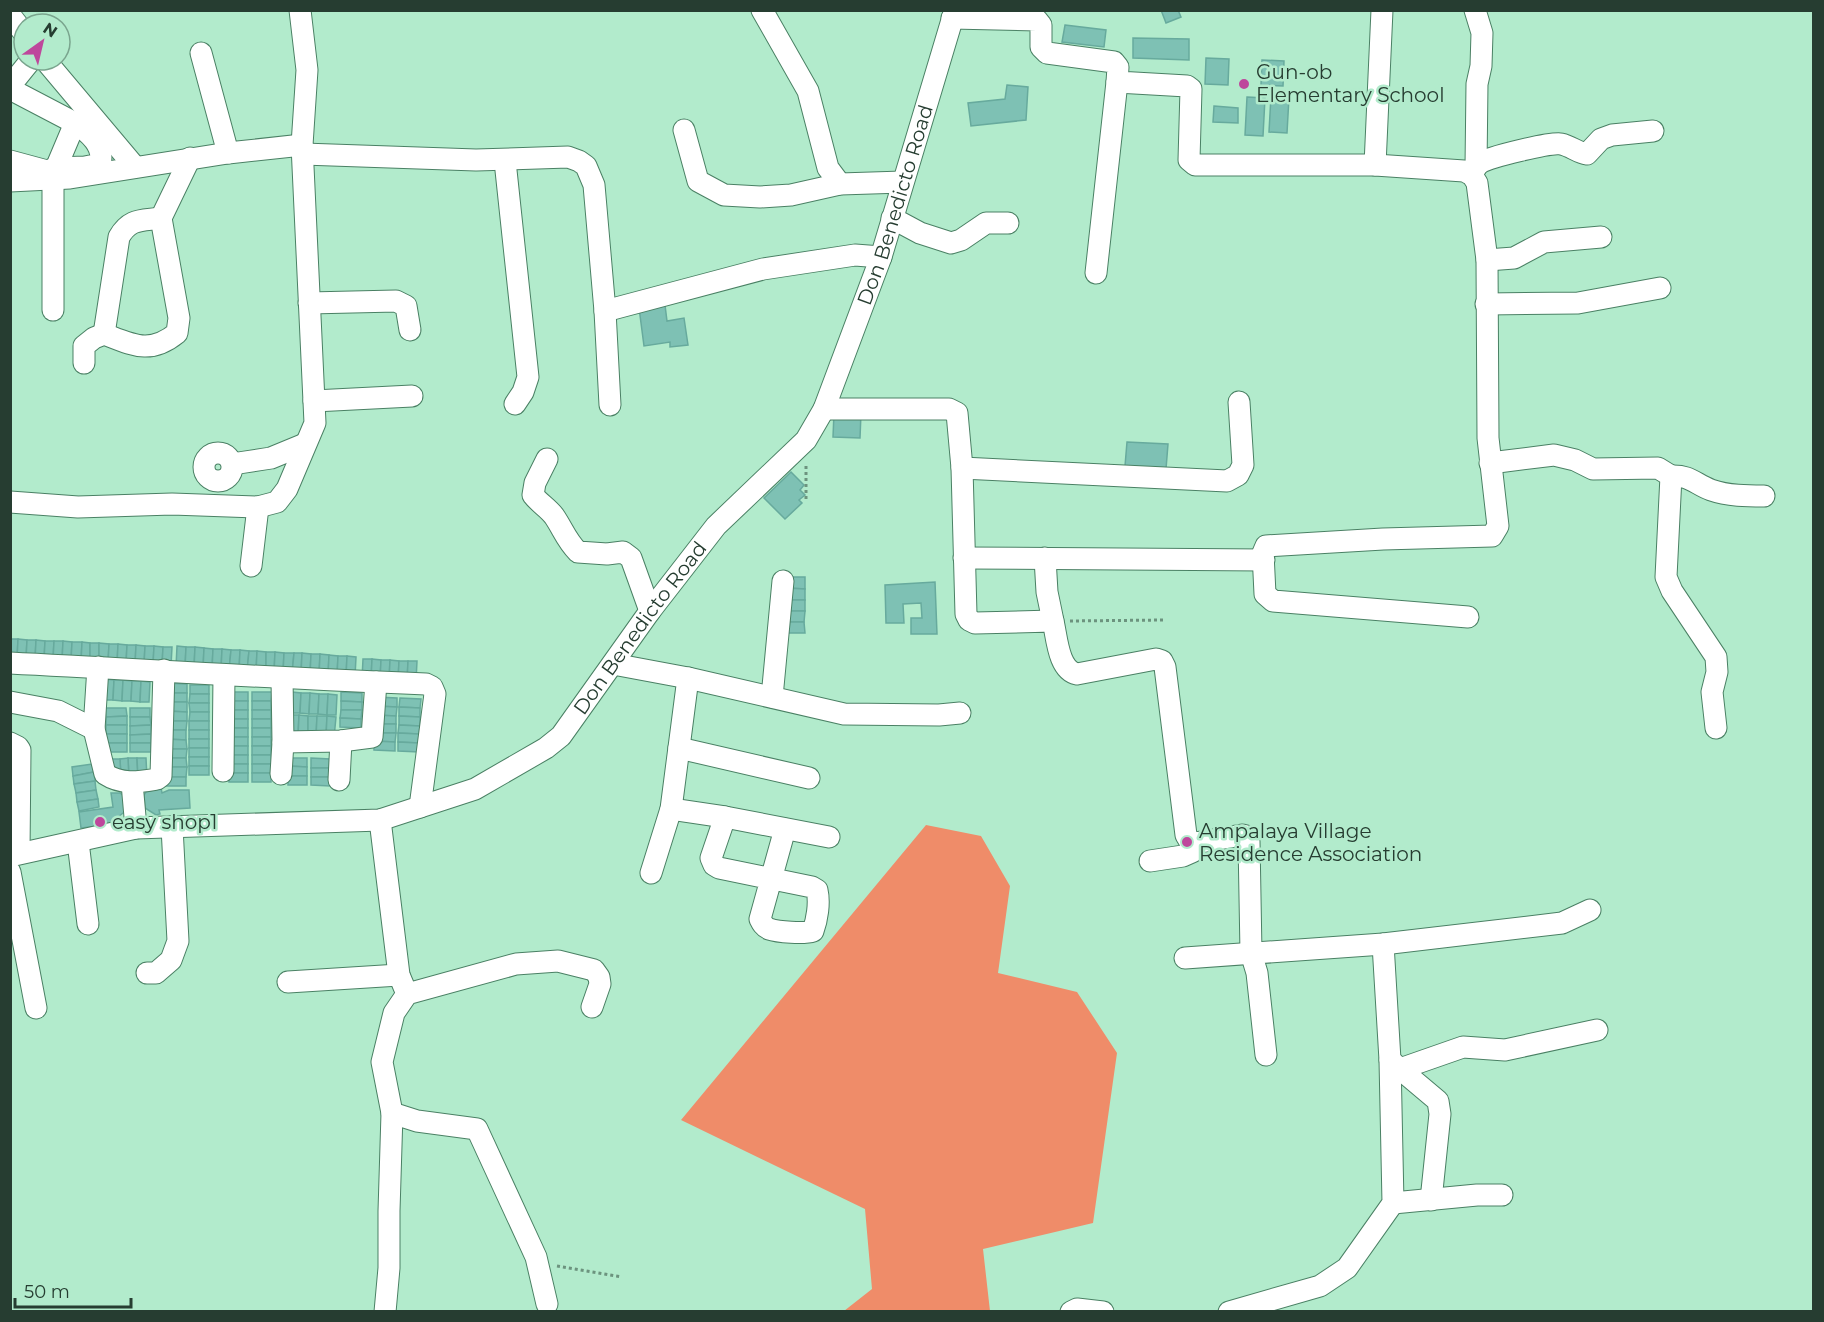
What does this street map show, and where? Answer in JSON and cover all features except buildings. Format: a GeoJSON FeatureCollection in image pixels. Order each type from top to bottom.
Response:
{"type":"FeatureCollection","features":[{"type":"Feature","properties":{"kind":"street"},"geometry":{"type":"LineString","coordinates":[[10,502],[78,507],[172,504],[258,507],[277,502],[288,489],[315,423],[303,150],[307,70],[300,10]]}},
{"type":"Feature","properties":{"kind":"street"},"geometry":{"type":"LineString","coordinates":[[762,10],[808,91],[828,168],[840,184]]}},
{"type":"Feature","properties":{"kind":"street"},"geometry":{"type":"LineString","coordinates":[[1375,165],[1382,10]]}},
{"type":"Feature","properties":{"kind":"street"},"geometry":{"type":"LineString","coordinates":[[1468,617],[1273,601],[1265,594],[1263,553],[1266,546],[1383,539],[1492,536],[1498,526],[1488,438],[1487,260],[1474,171],[1477,84],[1481,66],[1482,33],[1475,10]]}},
{"type":"Feature","properties":{"kind":"street"},"geometry":{"type":"LineString","coordinates":[[953,14],[1037,20],[1041,25],[1043,51],[1114,62],[1118,67],[1096,273]]}},
{"type":"Feature","properties":{"kind":"street","name":"Don Benedicto Road"},"geometry":{"type":"LineString","coordinates":[[13,860],[136,828],[380,820],[475,789],[546,748],[561,736],[650,611],[716,526],[806,440],[824,409],[881,257],[953,14]]}},
{"type":"Feature","properties":{"kind":"street"},"geometry":{"type":"LineString","coordinates":[[201,53],[228,153]]}},
{"type":"Feature","properties":{"kind":"street"},"geometry":{"type":"LineString","coordinates":[[10,161],[55,174],[100,164],[103,155],[85,130],[10,87],[22,72]]}},
{"type":"Feature","properties":{"kind":"street"},"geometry":{"type":"LineString","coordinates":[[55,72],[135,167]]}},
{"type":"Feature","properties":{"kind":"street"},"geometry":{"type":"LineString","coordinates":[[1117,82],[1183,84],[1191,89],[1189,160],[1196,165],[1375,165],[1474,171]]}},
{"type":"Feature","properties":{"kind":"street"},"geometry":{"type":"LineString","coordinates":[[53,310],[55,174],[75,123]]}},
{"type":"Feature","properties":{"kind":"street"},"geometry":{"type":"LineString","coordinates":[[684,130],[698,181],[724,195],[760,197],[791,195],[840,184],[903,182]]}},
{"type":"Feature","properties":{"kind":"street"},"geometry":{"type":"LineString","coordinates":[[1474,171],[1481,162],[1499,155],[1560,143],[1587,154],[1601,139],[1611,135],[1653,130]]}},
{"type":"Feature","properties":{"kind":"street"},"geometry":{"type":"LineString","coordinates":[[10,181],[55,174],[135,167],[228,153],[303,150],[505,161],[568,157],[586,166],[594,185],[605,311],[610,405]]}},
{"type":"Feature","properties":{"kind":"street"},"geometry":{"type":"LineString","coordinates":[[84,363],[84,346],[104,334],[138,347],[165,344],[177,333],[178,318],[161,218],[190,158]]}},
{"type":"Feature","properties":{"kind":"street"},"geometry":{"type":"LineString","coordinates":[[505,161],[528,377],[523,392],[515,404]]}},
{"type":"Feature","properties":{"kind":"street"},"geometry":{"type":"LineString","coordinates":[[104,334],[119,237],[131,222],[161,218]]}},
{"type":"Feature","properties":{"kind":"street"},"geometry":{"type":"LineString","coordinates":[[892,218],[920,233],[951,243],[961,240],[986,223],[1008,223]]}},
{"type":"Feature","properties":{"kind":"street"},"geometry":{"type":"LineString","coordinates":[[1487,260],[1514,258],[1544,242],[1601,237]]}},
{"type":"Feature","properties":{"kind":"street"},"geometry":{"type":"LineString","coordinates":[[605,311],[763,269],[855,255],[881,257]]}},
{"type":"Feature","properties":{"kind":"street"},"geometry":{"type":"LineString","coordinates":[[1486,304],[1578,303],[1660,288]]}},
{"type":"Feature","properties":{"kind":"street"},"geometry":{"type":"LineString","coordinates":[[309,303],[396,302],[406,306],[411,330]]}},
{"type":"Feature","properties":{"kind":"street"},"geometry":{"type":"LineString","coordinates":[[314,401],[412,396]]}},
{"type":"Feature","properties":{"kind":"street"},"geometry":{"type":"LineString","coordinates":[[962,468],[1227,481],[1238,475],[1243,465],[1239,402]]}},
{"type":"Feature","properties":{"kind":"street"},"geometry":{"type":"LineString","coordinates":[[824,409],[950,409],[957,413],[962,468],[966,614],[969,620],[975,623],[1053,621]]}},
{"type":"Feature","properties":{"kind":"street"},"geometry":{"type":"LineString","coordinates":[[232,464],[271,458],[305,444]]}},
{"type":"Feature","properties":{"kind":"street"},"geometry":{"type":"LineString","coordinates":[[1491,463],[1554,455],[1575,460],[1593,470],[1658,468],[1671,476],[1690,478],[1713,490],[1748,496],[1764,496]]}},
{"type":"Feature","properties":{"kind":"street"},"geometry":{"type":"LineString","coordinates":[[547,459],[535,483],[533,495],[552,514],[568,542],[578,552],[607,554],[623,552],[631,558],[650,611]]}},
{"type":"Feature","properties":{"kind":"street"},"geometry":{"type":"LineString","coordinates":[[1671,476],[1666,577],[1672,591],[1716,657],[1717,672],[1712,692],[1716,728]]}},
{"type":"Feature","properties":{"kind":"street"},"geometry":{"type":"LineString","coordinates":[[251,566],[258,507]]}},
{"type":"Feature","properties":{"kind":"street"},"geometry":{"type":"LineString","coordinates":[[964,558],[1264,560]]}},
{"type":"Feature","properties":{"kind":"street"},"geometry":{"type":"LineString","coordinates":[[1045,558],[1047,592],[1053,621],[1064,665],[1070,672],[1077,674],[1156,659],[1162,661],[1165,667],[1186,835],[1189,840],[1195,843],[1246,836],[1249,841],[1251,953],[1257,973],[1266,1055]]}},
{"type":"Feature","properties":{"kind":"street"},"geometry":{"type":"LineString","coordinates":[[772,697],[783,581]]}},
{"type":"Feature","properties":{"kind":"street"},"geometry":{"type":"LineString","coordinates":[[10,663],[426,684],[432,687],[435,694],[420,807]]}},
{"type":"Feature","properties":{"kind":"street"},"geometry":{"type":"LineString","coordinates":[[613,664],[688,678],[844,714],[939,715],[960,713]]}},
{"type":"Feature","properties":{"kind":"street"},"geometry":{"type":"LineString","coordinates":[[98,667],[94,729],[105,774],[112,779],[132,783],[158,779],[160,776],[164,670]]}},
{"type":"Feature","properties":{"kind":"street"},"geometry":{"type":"LineString","coordinates":[[223,771],[224,675]]}},
{"type":"Feature","properties":{"kind":"street"},"geometry":{"type":"LineString","coordinates":[[281,774],[282,678]]}},
{"type":"Feature","properties":{"kind":"street"},"geometry":{"type":"LineString","coordinates":[[651,873],[671,809],[688,678]]}},
{"type":"Feature","properties":{"kind":"street"},"geometry":{"type":"LineString","coordinates":[[283,742],[341,741],[372,737],[376,682]]}},
{"type":"Feature","properties":{"kind":"street"},"geometry":{"type":"LineString","coordinates":[[10,702],[58,711],[94,729]]}},
{"type":"Feature","properties":{"kind":"street"},"geometry":{"type":"LineString","coordinates":[[339,780],[341,741]]}},
{"type":"Feature","properties":{"kind":"street"},"geometry":{"type":"LineString","coordinates":[[10,743],[20,750],[13,860],[36,1008]]}},
{"type":"Feature","properties":{"kind":"street"},"geometry":{"type":"LineString","coordinates":[[679,748],[809,778]]}},
{"type":"Feature","properties":{"kind":"street"},"geometry":{"type":"LineString","coordinates":[[132,783],[136,828]]}},
{"type":"Feature","properties":{"kind":"street"},"geometry":{"type":"LineString","coordinates":[[671,809],[829,837]]}},
{"type":"Feature","properties":{"kind":"street"},"geometry":{"type":"LineString","coordinates":[[725,817],[711,858],[714,865],[772,880],[785,829]]}},
{"type":"Feature","properties":{"kind":"street"},"geometry":{"type":"LineString","coordinates":[[380,820],[403,984],[382,1062],[392,1113],[390,1268],[385,1311]]}},
{"type":"Feature","properties":{"kind":"street"},"geometry":{"type":"LineString","coordinates":[[147,973],[156,973],[171,960],[178,941],[172,827]]}},
{"type":"Feature","properties":{"kind":"street"},"geometry":{"type":"LineString","coordinates":[[78,842],[88,924]]}},
{"type":"Feature","properties":{"kind":"street"},"geometry":{"type":"LineString","coordinates":[[1150,861],[1184,856],[1192,852],[1195,843]]}},
{"type":"Feature","properties":{"kind":"street"},"geometry":{"type":"LineString","coordinates":[[1185,958],[1383,944],[1562,923],[1590,910]]}},
{"type":"Feature","properties":{"kind":"street"},"geometry":{"type":"LineString","coordinates":[[1229,1311],[1320,1286],[1347,1268],[1393,1203],[1395,1064],[1383,944]]}},
{"type":"Feature","properties":{"kind":"street"},"geometry":{"type":"LineString","coordinates":[[288,982],[403,984],[516,964],[558,961],[594,970],[599,977],[600,984],[592,1007]]}},
{"type":"Feature","properties":{"kind":"street"},"geometry":{"type":"LineString","coordinates":[[1395,1064],[1463,1047],[1505,1050],[1597,1030]]}},
{"type":"Feature","properties":{"kind":"street"},"geometry":{"type":"LineString","coordinates":[[1395,1064],[1438,1101],[1440,1114],[1431,1200]]}},
{"type":"Feature","properties":{"kind":"street"},"geometry":{"type":"LineString","coordinates":[[392,1113],[417,1121],[477,1129],[537,1263],[547,1304]]}},
{"type":"Feature","properties":{"kind":"street"},"geometry":{"type":"LineString","coordinates":[[1393,1203],[1477,1195],[1502,1195]]}},
{"type":"Feature","properties":{"kind":"street"},"geometry":{"type":"LineString","coordinates":[[1071,1311],[1077,1309],[1103,1311]]}},
{"type":"Feature","properties":{"kind":"path"},"geometry":{"type":"LineString","coordinates":[[806,440],[806,500]]}},
{"type":"Feature","properties":{"kind":"path"},"geometry":{"type":"LineString","coordinates":[[1053,621],[1163,620]]}},
{"type":"Feature","properties":{"kind":"path"},"geometry":{"type":"LineString","coordinates":[[537,1263],[622,1277]]}},
{"type":"Feature","properties":{"kind":"shaded area"},"geometry":{"type":"Polygon","coordinates":[[[926,825],[981,836],[1010,886],[998,973],[1077,992],[1117,1053],[1093,1223],[983,1249],[990,1311],[844,1311],[872,1289],[865,1209],[681,1120],[926,825]]]}},
{"type":"Feature","properties":{"kind":"place","name":"Gun-ob Elementary School"},"geometry":{"type":"Point","coordinates":[1244,84]}},
{"type":"Feature","properties":{"kind":"place","name":"easy shop1"},"geometry":{"type":"Point","coordinates":[100,822]}},
{"type":"Feature","properties":{"kind":"place","name":"Ampalaya Village Residence Association"},"geometry":{"type":"Point","coordinates":[1187,842]}}]}
